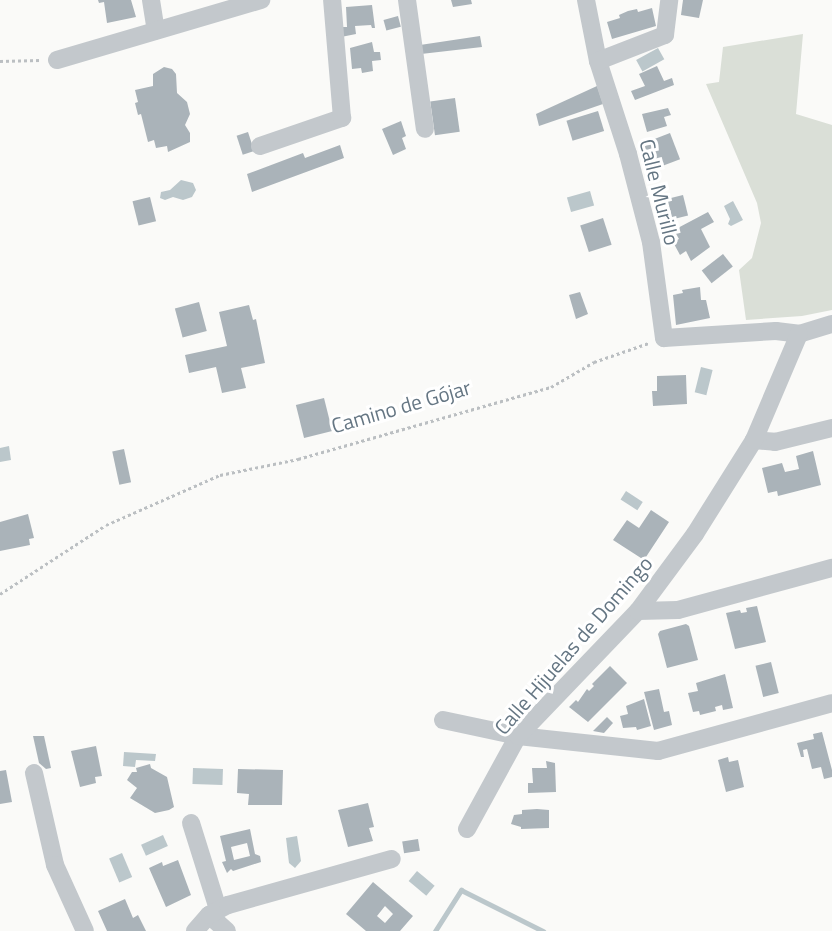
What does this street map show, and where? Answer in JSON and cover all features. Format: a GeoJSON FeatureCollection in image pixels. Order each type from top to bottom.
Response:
{"type":"FeatureCollection","features":[{"type":"Feature","properties":{"kind":"street"},"geometry":{"type":"LineString","coordinates":[[151,0],[156,31]]}},
{"type":"Feature","properties":{"kind":"street"},"geometry":{"type":"LineString","coordinates":[[57,60],[261,0]]}},
{"type":"Feature","properties":{"kind":"street"},"geometry":{"type":"LineString","coordinates":[[260,146],[342,118],[332,0]]}},
{"type":"Feature","properties":{"kind":"street"},"geometry":{"type":"LineString","coordinates":[[407,0],[425,129]]}},
{"type":"Feature","properties":{"kind":"street","name":"Calle Murillo"},"geometry":{"type":"LineString","coordinates":[[586,0],[598,61],[628,154],[651,242],[664,338]]}},
{"type":"Feature","properties":{"kind":"street"},"geometry":{"type":"LineString","coordinates":[[598,61],[665,35],[669,0]]}},
{"type":"Feature","properties":{"kind":"street"},"geometry":{"type":"LineString","coordinates":[[664,338],[776,331],[799,334],[832,324]]}},
{"type":"Feature","properties":{"kind":"street","name":"Calle Hijuelas de Domingo"},"geometry":{"type":"LineString","coordinates":[[468,829],[518,736],[638,610],[695,534],[754,440],[799,334]]}},
{"type":"Feature","properties":{"kind":"street"},"geometry":{"type":"LineString","coordinates":[[754,440],[775,442],[832,428]]}},
{"type":"Feature","properties":{"kind":"street"},"geometry":{"type":"LineString","coordinates":[[638,610],[678,610],[832,568]]}},
{"type":"Feature","properties":{"kind":"street"},"geometry":{"type":"LineString","coordinates":[[443,720],[518,736],[658,751],[832,703]]}},
{"type":"Feature","properties":{"kind":"street"},"geometry":{"type":"LineString","coordinates":[[34,772],[55,865],[85,931]]}},
{"type":"Feature","properties":{"kind":"street"},"geometry":{"type":"LineString","coordinates":[[191,823],[213,912],[227,931]]}},
{"type":"Feature","properties":{"kind":"street"},"geometry":{"type":"LineString","coordinates":[[195,931],[213,912],[392,859]]}},
{"type":"Feature","properties":{"kind":"path"},"geometry":{"type":"LineString","coordinates":[[0,61],[57,60]]}},
{"type":"Feature","properties":{"kind":"path","name":"Camino de Gójar"},"geometry":{"type":"LineString","coordinates":[[0,594],[106,525],[220,475],[298,459],[550,387],[594,362],[664,338]]}},
{"type":"Feature","properties":{"kind":"shaded area"},"geometry":{"type":"Polygon","coordinates":[[[803,34],[796,114],[832,125],[832,310],[802,316],[746,320],[739,270],[752,258],[761,223],[757,203],[706,84],[719,82],[723,47],[803,34]]]}},
{"type":"Feature","properties":{"kind":"shaded area"},"geometry":{"type":"Polygon","coordinates":[[[658,48],[664,59],[642,71],[636,60],[658,48]]]}},
{"type":"Feature","properties":{"kind":"shaded area"},"geometry":{"type":"Polygon","coordinates":[[[181,180],[193,183],[196,190],[192,197],[183,200],[173,197],[165,200],[160,198],[161,192],[170,190],[181,180]]]}},
{"type":"Feature","properties":{"kind":"shaded area"},"geometry":{"type":"Polygon","coordinates":[[[590,191],[594,205],[571,212],[567,198],[590,191]]]}},
{"type":"Feature","properties":{"kind":"shaded area"},"geometry":{"type":"Polygon","coordinates":[[[733,201],[743,220],[731,226],[728,224],[730,219],[724,206],[733,201]]]}},
{"type":"Feature","properties":{"kind":"shaded area"},"geometry":{"type":"Polygon","coordinates":[[[701,367],[713,370],[706,395],[695,392],[701,367]]]}},
{"type":"Feature","properties":{"kind":"shaded area"},"geometry":{"type":"Polygon","coordinates":[[[9,446],[11,460],[0,462],[0,448],[9,446]]]}},
{"type":"Feature","properties":{"kind":"shaded area"},"geometry":{"type":"Polygon","coordinates":[[[626,491],[643,502],[637,510],[621,499],[626,491]]]}},
{"type":"Feature","properties":{"kind":"shaded area"},"geometry":{"type":"Polygon","coordinates":[[[124,752],[156,754],[155,761],[136,760],[135,767],[123,766],[124,752]]]}},
{"type":"Feature","properties":{"kind":"shaded area"},"geometry":{"type":"Polygon","coordinates":[[[193,768],[223,769],[222,785],[192,784],[193,768]]]}},
{"type":"Feature","properties":{"kind":"shaded area"},"geometry":{"type":"Polygon","coordinates":[[[163,835],[168,846],[146,856],[141,845],[163,835]]]}},
{"type":"Feature","properties":{"kind":"shaded area"},"geometry":{"type":"Polygon","coordinates":[[[297,836],[301,861],[295,868],[289,863],[286,838],[297,836]]]}},
{"type":"Feature","properties":{"kind":"shaded area"},"geometry":{"type":"Polygon","coordinates":[[[122,853],[132,877],[119,882],[109,858],[122,853]]]}},
{"type":"Feature","properties":{"kind":"shaded area"},"geometry":{"type":"Polygon","coordinates":[[[417,871],[435,886],[426,896],[409,881],[417,871]]]}},
{"type":"Feature","properties":{"kind":"building"},"geometry":{"type":"Polygon","coordinates":[[[98,0],[131,0],[136,17],[107,23],[104,2],[99,3],[98,0]]]}},
{"type":"Feature","properties":{"kind":"building"},"geometry":{"type":"Polygon","coordinates":[[[451,0],[471,0],[472,4],[453,7],[451,0]]]}},
{"type":"Feature","properties":{"kind":"building"},"geometry":{"type":"Polygon","coordinates":[[[683,0],[703,0],[699,18],[681,15],[683,0]]]}},
{"type":"Feature","properties":{"kind":"building"},"geometry":{"type":"Polygon","coordinates":[[[372,5],[375,28],[371,25],[355,26],[356,34],[341,37],[342,27],[347,27],[346,7],[372,5]]]}},
{"type":"Feature","properties":{"kind":"building"},"geometry":{"type":"Polygon","coordinates":[[[652,8],[656,26],[612,39],[607,22],[620,18],[619,15],[628,11],[637,9],[638,12],[652,8]]]}},
{"type":"Feature","properties":{"kind":"building"},"geometry":{"type":"Polygon","coordinates":[[[398,16],[401,27],[386,31],[384,20],[398,16]]]}},
{"type":"Feature","properties":{"kind":"building"},"geometry":{"type":"Polygon","coordinates":[[[480,36],[482,47],[421,54],[420,45],[480,36]]]}},
{"type":"Feature","properties":{"kind":"building"},"geometry":{"type":"Polygon","coordinates":[[[372,42],[374,52],[380,52],[381,60],[372,61],[373,71],[362,73],[361,68],[352,69],[350,48],[372,42]]]}},
{"type":"Feature","properties":{"kind":"building"},"geometry":{"type":"Polygon","coordinates":[[[657,66],[664,81],[672,78],[674,85],[635,100],[631,91],[645,86],[639,74],[657,66]]]}},
{"type":"Feature","properties":{"kind":"building"},"geometry":{"type":"Polygon","coordinates":[[[164,67],[172,69],[176,74],[177,93],[187,102],[190,114],[185,125],[190,133],[190,142],[168,152],[167,146],[156,148],[154,140],[148,142],[141,114],[138,115],[135,103],[138,102],[135,90],[153,86],[153,74],[164,67]]]}},
{"type":"Feature","properties":{"kind":"building"},"geometry":{"type":"Polygon","coordinates":[[[597,86],[603,104],[539,126],[536,114],[597,86]]]}},
{"type":"Feature","properties":{"kind":"building"},"geometry":{"type":"Polygon","coordinates":[[[455,98],[460,132],[435,135],[430,101],[455,98]]]}},
{"type":"Feature","properties":{"kind":"building"},"geometry":{"type":"Polygon","coordinates":[[[668,108],[671,115],[664,117],[667,126],[647,132],[642,114],[668,108]]]}},
{"type":"Feature","properties":{"kind":"building"},"geometry":{"type":"Polygon","coordinates":[[[598,111],[604,131],[573,141],[566,121],[598,111]]]}},
{"type":"Feature","properties":{"kind":"building"},"geometry":{"type":"Polygon","coordinates":[[[401,121],[406,136],[402,138],[406,149],[393,155],[382,129],[401,121]]]}},
{"type":"Feature","properties":{"kind":"building"},"geometry":{"type":"Polygon","coordinates":[[[248,132],[254,151],[243,155],[237,136],[248,132]]]}},
{"type":"Feature","properties":{"kind":"building"},"geometry":{"type":"Polygon","coordinates":[[[670,133],[680,159],[648,171],[638,145],[670,133]]]}},
{"type":"Feature","properties":{"kind":"building"},"geometry":{"type":"Polygon","coordinates":[[[340,145],[344,158],[252,192],[247,174],[303,153],[305,158],[340,145]]]}},
{"type":"Feature","properties":{"kind":"building"},"geometry":{"type":"Polygon","coordinates":[[[683,195],[688,215],[664,221],[659,201],[683,195]]]}},
{"type":"Feature","properties":{"kind":"building"},"geometry":{"type":"Polygon","coordinates":[[[150,197],[156,221],[139,226],[133,201],[150,197]]]}},
{"type":"Feature","properties":{"kind":"building"},"geometry":{"type":"Polygon","coordinates":[[[708,212],[714,222],[701,229],[710,247],[691,261],[686,251],[680,255],[673,242],[679,239],[674,230],[708,212]]]}},
{"type":"Feature","properties":{"kind":"building"},"geometry":{"type":"Polygon","coordinates":[[[603,218],[612,245],[589,252],[580,225],[603,218]]]}},
{"type":"Feature","properties":{"kind":"building"},"geometry":{"type":"Polygon","coordinates":[[[723,254],[733,267],[712,283],[702,271],[723,254]]]}},
{"type":"Feature","properties":{"kind":"building"},"geometry":{"type":"Polygon","coordinates":[[[700,287],[701,300],[706,300],[710,318],[676,325],[673,295],[683,293],[682,290],[700,287]]]}},
{"type":"Feature","properties":{"kind":"building"},"geometry":{"type":"Polygon","coordinates":[[[580,292],[588,314],[576,319],[569,295],[580,292]]]}},
{"type":"Feature","properties":{"kind":"building"},"geometry":{"type":"Polygon","coordinates":[[[199,302],[207,331],[183,337],[175,308],[199,302]]]}},
{"type":"Feature","properties":{"kind":"building"},"geometry":{"type":"Polygon","coordinates":[[[249,305],[253,320],[256,319],[265,363],[241,368],[246,388],[222,393],[216,367],[189,373],[185,355],[227,346],[219,312],[249,305]]]}},
{"type":"Feature","properties":{"kind":"building"},"geometry":{"type":"Polygon","coordinates":[[[686,375],[687,404],[653,406],[652,391],[657,391],[657,376],[686,375]]]}},
{"type":"Feature","properties":{"kind":"building"},"geometry":{"type":"Polygon","coordinates":[[[324,398],[332,431],[304,438],[296,405],[324,398]]]}},
{"type":"Feature","properties":{"kind":"building"},"geometry":{"type":"Polygon","coordinates":[[[124,449],[131,482],[119,485],[112,451],[124,449]]]}},
{"type":"Feature","properties":{"kind":"building"},"geometry":{"type":"Polygon","coordinates":[[[813,451],[821,485],[778,496],[777,491],[768,493],[762,468],[782,463],[785,472],[799,469],[796,456],[813,451]]]}},
{"type":"Feature","properties":{"kind":"building"},"geometry":{"type":"Polygon","coordinates":[[[651,510],[669,522],[644,560],[613,540],[627,520],[639,528],[651,510]]]}},
{"type":"Feature","properties":{"kind":"building"},"geometry":{"type":"Polygon","coordinates":[[[28,514],[34,538],[29,539],[30,545],[0,551],[0,522],[28,514]]]}},
{"type":"Feature","properties":{"kind":"building"},"geometry":{"type":"Polygon","coordinates":[[[757,606],[766,642],[735,649],[726,613],[740,610],[741,613],[747,612],[746,608],[757,606]]]}},
{"type":"Feature","properties":{"kind":"building"},"geometry":{"type":"Polygon","coordinates":[[[686,624],[689,626],[698,660],[667,668],[658,634],[660,631],[686,624]]]}},
{"type":"Feature","properties":{"kind":"building"},"geometry":{"type":"Polygon","coordinates":[[[771,662],[779,693],[763,697],[755,666],[771,662]]]}},
{"type":"Feature","properties":{"kind":"building"},"geometry":{"type":"Polygon","coordinates":[[[610,666],[627,683],[588,722],[569,707],[576,700],[578,702],[587,689],[589,691],[594,686],[592,684],[610,666]]]}},
{"type":"Feature","properties":{"kind":"building"},"geometry":{"type":"Polygon","coordinates":[[[725,674],[733,708],[723,710],[722,705],[715,707],[716,711],[700,715],[699,711],[693,712],[688,693],[698,691],[696,683],[725,674]]]}},
{"type":"Feature","properties":{"kind":"building"},"geometry":{"type":"Polygon","coordinates":[[[659,689],[664,712],[669,711],[672,725],[654,730],[644,692],[659,689]]]}},
{"type":"Feature","properties":{"kind":"building"},"geometry":{"type":"Polygon","coordinates":[[[644,699],[651,726],[637,730],[636,727],[623,728],[620,716],[628,714],[626,706],[644,699]]]}},
{"type":"Feature","properties":{"kind":"building"},"geometry":{"type":"Polygon","coordinates":[[[607,717],[613,723],[604,733],[593,731],[607,717]]]}},
{"type":"Feature","properties":{"kind":"building"},"geometry":{"type":"Polygon","coordinates":[[[822,732],[832,770],[832,777],[824,779],[821,767],[812,769],[807,749],[803,750],[804,757],[801,757],[797,743],[814,739],[813,734],[822,732]]]}},
{"type":"Feature","properties":{"kind":"building"},"geometry":{"type":"Polygon","coordinates":[[[33,736],[44,736],[51,768],[46,769],[39,763],[33,736]]]}},
{"type":"Feature","properties":{"kind":"building"},"geometry":{"type":"Polygon","coordinates":[[[96,746],[102,776],[95,777],[96,783],[80,787],[71,751],[96,746]]]}},
{"type":"Feature","properties":{"kind":"building"},"geometry":{"type":"Polygon","coordinates":[[[728,757],[729,762],[738,760],[744,787],[726,792],[718,760],[728,757]]]}},
{"type":"Feature","properties":{"kind":"building"},"geometry":{"type":"Polygon","coordinates":[[[546,761],[555,763],[556,792],[528,793],[528,783],[533,783],[532,768],[547,768],[546,761]]]}},
{"type":"Feature","properties":{"kind":"building"},"geometry":{"type":"Polygon","coordinates":[[[150,764],[151,768],[167,777],[174,807],[169,810],[155,813],[130,798],[137,788],[127,780],[132,772],[137,772],[136,768],[150,764]]]}},
{"type":"Feature","properties":{"kind":"building"},"geometry":{"type":"Polygon","coordinates":[[[238,769],[283,770],[282,805],[248,805],[249,794],[237,793],[238,769]]]}},
{"type":"Feature","properties":{"kind":"building"},"geometry":{"type":"Polygon","coordinates":[[[6,770],[12,802],[0,804],[0,771],[6,770]]]}},
{"type":"Feature","properties":{"kind":"building"},"geometry":{"type":"Polygon","coordinates":[[[368,803],[374,827],[369,828],[373,841],[348,847],[338,810],[368,803]]]}},
{"type":"Feature","properties":{"kind":"building"},"geometry":{"type":"Polygon","coordinates":[[[522,810],[549,810],[549,828],[521,829],[511,824],[514,815],[522,814],[522,810]]]}},
{"type":"Feature","properties":{"kind":"building"},"geometry":{"type":"Polygon","coordinates":[[[250,829],[255,854],[260,856],[261,862],[233,871],[231,869],[227,873],[222,862],[226,861],[220,836],[250,829]],[[247,843],[231,847],[234,860],[250,856],[247,843]]]}},
{"type":"Feature","properties":{"kind":"building"},"geometry":{"type":"Polygon","coordinates":[[[418,839],[420,851],[404,853],[402,842],[418,839]]]}},
{"type":"Feature","properties":{"kind":"building"},"geometry":{"type":"Polygon","coordinates":[[[178,860],[191,895],[166,907],[149,868],[162,862],[163,866],[178,860]]]}},
{"type":"Feature","properties":{"kind":"building"},"geometry":{"type":"Polygon","coordinates":[[[373,882],[413,916],[400,931],[366,931],[346,914],[373,882]],[[385,906],[377,916],[385,923],[393,914],[385,906]]]}},
{"type":"Feature","properties":{"kind":"building"},"geometry":{"type":"Polygon","coordinates":[[[125,899],[133,918],[138,915],[146,931],[107,931],[98,911],[125,899]]]}},
{"type":"Feature","properties":{"kind":"waterway"},"geometry":{"type":"LineString","coordinates":[[435,931],[461,890],[543,931]]}}]}
